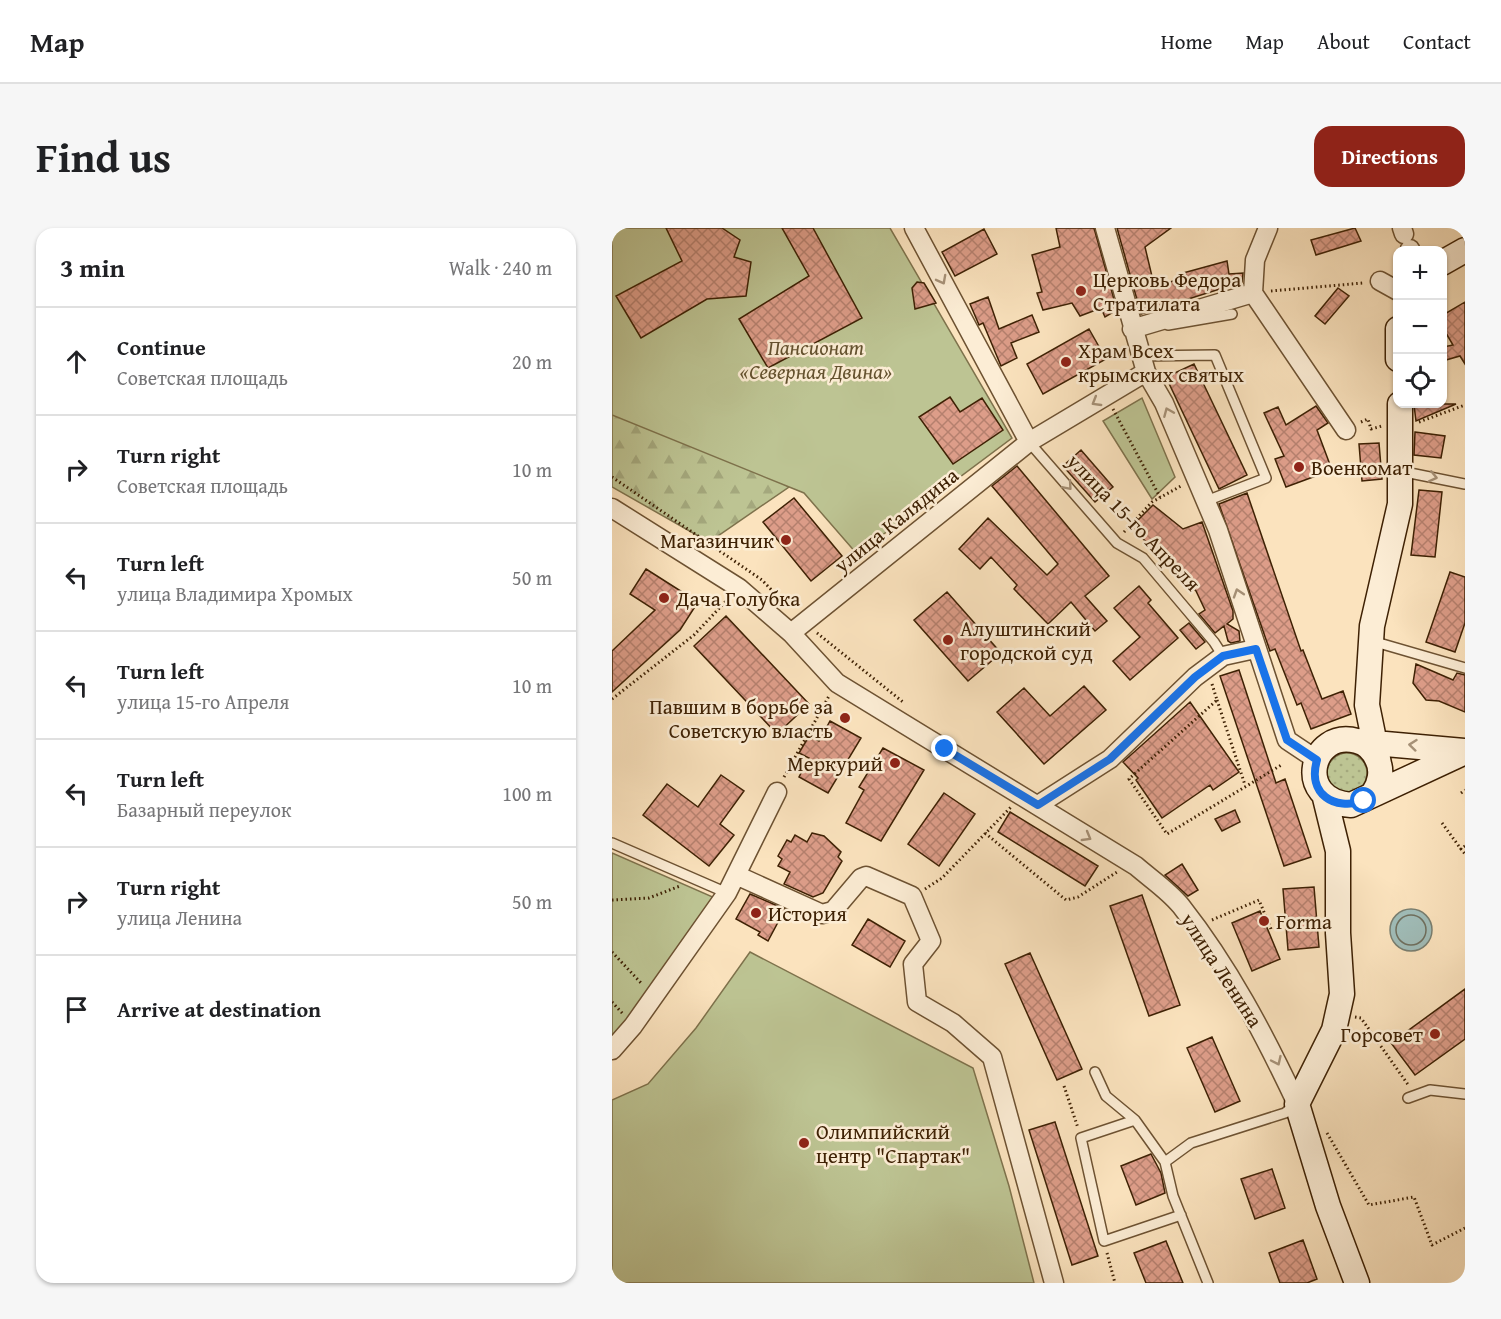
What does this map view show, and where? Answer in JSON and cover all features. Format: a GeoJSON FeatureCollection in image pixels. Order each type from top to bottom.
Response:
{"type":"FeatureCollection","features":[{"type":"Feature","properties":{"kind":"main road"},"geometry":{"type":"LineString","coordinates":[[1447,261],[1465,250]]}},
{"type":"Feature","properties":{"kind":"main road"},"geometry":{"type":"LineString","coordinates":[[1338,850],[1380,780],[1366,747],[1367,705],[1371,641],[1400,504],[1400,418]]}},
{"type":"Feature","properties":{"kind":"main road"},"geometry":{"type":"LineString","coordinates":[[1297,1104],[1334,1030],[1342,994],[1338,933],[1338,850],[1326,798],[1315,780],[1317,760],[1329,745],[1465,751]]}},
{"type":"Feature","properties":{"kind":"main road"},"geometry":{"type":"LineString","coordinates":[[1326,798],[1338,804],[1351,805],[1465,751]]}},
{"type":"Feature","properties":{"kind":"main road","name":"улица Ленина"},"geometry":{"type":"LineString","coordinates":[[1297,1104],[1328,1206],[1357,1283]]}},
{"type":"Feature","properties":{"kind":"street","name":"улица 15-го Апреля"},"geometry":{"type":"LineString","coordinates":[[914,228],[1029,442]]}},
{"type":"Feature","properties":{"kind":"street"},"geometry":{"type":"LineString","coordinates":[[1105,228],[1143,364],[1164,403],[1218,530],[1287,740],[1317,760]]}},
{"type":"Feature","properties":{"kind":"street"},"geometry":{"type":"LineString","coordinates":[[1268,228],[1255,260],[1253,293],[1346,430]]}},
{"type":"Feature","properties":{"kind":"street"},"geometry":{"type":"LineString","coordinates":[[1380,281],[1393,288]]}},
{"type":"Feature","properties":{"kind":"street"},"geometry":{"type":"LineString","coordinates":[[1132,329],[1253,293]]}},
{"type":"Feature","properties":{"kind":"street","name":"улица Калядина"},"geometry":{"type":"LineString","coordinates":[[798,628],[1029,442],[1107,396],[1143,364]]}},
{"type":"Feature","properties":{"kind":"street","name":"улица Ленина"},"geometry":{"type":"LineString","coordinates":[[612,508],[798,628],[837,683],[1136,866],[1180,905],[1222,962],[1258,1022],[1297,1104]]}},
{"type":"Feature","properties":{"kind":"street"},"geometry":{"type":"LineString","coordinates":[[1038,805],[1110,759],[1195,677],[1223,656],[1256,649]]}},
{"type":"Feature","properties":{"kind":"street"},"geometry":{"type":"LineString","coordinates":[[612,1050],[654,997],[727,892],[777,792]]}},
{"type":"Feature","properties":{"kind":"street"},"geometry":{"type":"LineString","coordinates":[[736,875],[822,914],[833,911],[861,878],[866,876],[912,896],[931,941],[913,964],[917,1002],[953,1023],[992,1057],[1054,1283]]}},
{"type":"Feature","properties":{"kind":"lane"},"geometry":{"type":"LineString","coordinates":[[1151,323],[1173,326],[1232,314]]}},
{"type":"Feature","properties":{"kind":"lane"},"geometry":{"type":"LineString","coordinates":[[1143,364],[1215,355],[1266,478],[1206,501]]}},
{"type":"Feature","properties":{"kind":"lane","name":"улица 15-го Апреля"},"geometry":{"type":"LineString","coordinates":[[1029,442],[1116,541],[1143,558],[1214,642],[1223,656]]}},
{"type":"Feature","properties":{"kind":"lane"},"geometry":{"type":"LineString","coordinates":[[1400,471],[1465,484]]}},
{"type":"Feature","properties":{"kind":"lane"},"geometry":{"type":"LineString","coordinates":[[1371,641],[1465,668]]}},
{"type":"Feature","properties":{"kind":"lane"},"geometry":{"type":"LineString","coordinates":[[612,843],[727,892]]}},
{"type":"Feature","properties":{"kind":"lane"},"geometry":{"type":"LineString","coordinates":[[1095,1072],[1106,1096],[1135,1120],[1165,1162],[1181,1215],[1208,1283]]}},
{"type":"Feature","properties":{"kind":"lane"},"geometry":{"type":"LineString","coordinates":[[1412,1096],[1430,1090],[1465,1094]]}},
{"type":"Feature","properties":{"kind":"lane"},"geometry":{"type":"LineString","coordinates":[[1165,1162],[1191,1143],[1285,1113],[1297,1104]]}},
{"type":"Feature","properties":{"kind":"lane"},"geometry":{"type":"LineString","coordinates":[[1135,1120],[1082,1138],[1104,1241],[1181,1215]]}},
{"type":"Feature","properties":{"kind":"path"},"geometry":{"type":"LineString","coordinates":[[1253,293],[1380,281]]}},
{"type":"Feature","properties":{"kind":"path"},"geometry":{"type":"LineString","coordinates":[[1107,396],[1160,497]]}},
{"type":"Feature","properties":{"kind":"path"},"geometry":{"type":"LineString","coordinates":[[1346,430],[1368,419],[1371,429],[1400,418],[1465,405]]}},
{"type":"Feature","properties":{"kind":"path"},"geometry":{"type":"LineString","coordinates":[[612,477],[762,580],[798,628],[909,707]]}},
{"type":"Feature","properties":{"kind":"path"},"geometry":{"type":"LineString","coordinates":[[1116,541],[1152,502],[1196,477]]}},
{"type":"Feature","properties":{"kind":"path"},"geometry":{"type":"LineString","coordinates":[[612,699],[694,636],[739,588]]}},
{"type":"Feature","properties":{"kind":"path"},"geometry":{"type":"LineString","coordinates":[[1209,675],[1245,785]]}},
{"type":"Feature","properties":{"kind":"path"},"geometry":{"type":"LineString","coordinates":[[777,792],[802,741],[837,683]]}},
{"type":"Feature","properties":{"kind":"path"},"geometry":{"type":"LineString","coordinates":[[1217,700],[1129,779],[1167,834],[1282,764]]}},
{"type":"Feature","properties":{"kind":"path"},"geometry":{"type":"LineString","coordinates":[[1461,793],[1465,790]]}},
{"type":"Feature","properties":{"kind":"path"},"geometry":{"type":"LineString","coordinates":[[912,896],[942,878],[999,816]]}},
{"type":"Feature","properties":{"kind":"path"},"geometry":{"type":"LineString","coordinates":[[1442,823],[1463,848],[1465,854]]}},
{"type":"Feature","properties":{"kind":"path"},"geometry":{"type":"LineString","coordinates":[[985,833],[1066,900],[1078,897],[1106,880]]}},
{"type":"Feature","properties":{"kind":"path"},"geometry":{"type":"LineString","coordinates":[[612,900],[649,898],[696,879]]}},
{"type":"Feature","properties":{"kind":"path"},"geometry":{"type":"LineString","coordinates":[[1208,922],[1259,900],[1271,929]]}},
{"type":"Feature","properties":{"kind":"path"},"geometry":{"type":"LineString","coordinates":[[612,952],[654,997]]}},
{"type":"Feature","properties":{"kind":"path"},"geometry":{"type":"LineString","coordinates":[[1340,1011],[1361,1017],[1412,1096]]}},
{"type":"Feature","properties":{"kind":"path"},"geometry":{"type":"LineString","coordinates":[[1064,1086],[1082,1138]]}},
{"type":"Feature","properties":{"kind":"path"},"geometry":{"type":"LineString","coordinates":[[1322,1126],[1335,1144],[1369,1205],[1414,1197],[1432,1245],[1465,1227]]}},
{"type":"Feature","properties":{"kind":"path"},"geometry":{"type":"LineString","coordinates":[[1104,1241],[1115,1283]]}},
{"type":"Feature","properties":{"kind":"green space","name":"Пансионат «Северная Двина»"},"geometry":{"type":"Polygon","coordinates":[[[612,228],[890,228],[1012,438],[857,554],[804,493],[612,415],[612,228]]]}},
{"type":"Feature","properties":{"kind":"green space"},"geometry":{"type":"Polygon","coordinates":[[[612,386],[789,487],[709,542],[612,487],[612,386]]]}},
{"type":"Feature","properties":{"kind":"green space"},"geometry":{"type":"Polygon","coordinates":[[[1142,398],[1175,477],[1152,499],[1103,421],[1142,398]]]}},
{"type":"Feature","properties":{"kind":"green space"},"geometry":{"type":"Polygon","coordinates":[[[1347,753],[1361,759],[1367,773],[1361,787],[1347,793],[1333,787],[1327,773],[1333,759],[1347,753]]]}},
{"type":"Feature","properties":{"kind":"green space"},"geometry":{"type":"Polygon","coordinates":[[[612,853],[715,898],[612,1048],[612,853]]]}},
{"type":"Feature","properties":{"kind":"green space","name":"Олимпийский центр \"Спартак\""},"geometry":{"type":"Polygon","coordinates":[[[750,952],[973,1068],[1009,1186],[1034,1283],[612,1283],[612,1100],[648,1084],[696,1028],[750,952]]]}},
{"type":"Feature","properties":{"kind":"water"},"geometry":{"type":"Polygon","coordinates":[[[1411,909],[1419,910],[1426,915],[1431,922],[1431,938],[1426,945],[1419,950],[1411,951],[1403,950],[1396,945],[1391,938],[1390,930],[1391,922],[1396,915],[1403,910],[1411,909]]]}},
{"type":"Feature","properties":{"kind":"building"},"geometry":{"type":"Polygon","coordinates":[[[666,228],[722,228],[740,240],[734,257],[751,262],[746,296],[707,299],[641,338],[616,296],[682,261],[666,228]]]}},
{"type":"Feature","properties":{"kind":"building"},"geometry":{"type":"Polygon","coordinates":[[[782,228],[813,228],[862,318],[768,368],[739,319],[809,276],[782,228]]]}},
{"type":"Feature","properties":{"kind":"building"},"geometry":{"type":"Polygon","coordinates":[[[1056,228],[1094,228],[1117,310],[1105,317],[1101,308],[1080,316],[1072,303],[1043,310],[1037,293],[1042,292],[1032,255],[1060,247],[1056,228]]]}},
{"type":"Feature","properties":{"kind":"building"},"geometry":{"type":"Polygon","coordinates":[[[1117,228],[1171,228],[1145,247],[1155,289],[1184,276],[1183,273],[1227,261],[1229,274],[1243,273],[1242,282],[1141,314],[1117,228]]]}},
{"type":"Feature","properties":{"kind":"building"},"geometry":{"type":"Polygon","coordinates":[[[1355,228],[1361,241],[1316,255],[1311,240],[1355,228]]]}},
{"type":"Feature","properties":{"kind":"building"},"geometry":{"type":"Polygon","coordinates":[[[984,229],[997,254],[955,276],[942,252],[984,229]]]}},
{"type":"Feature","properties":{"kind":"building"},"geometry":{"type":"Polygon","coordinates":[[[917,282],[924,283],[936,303],[915,309],[912,288],[917,282]]]}},
{"type":"Feature","properties":{"kind":"building"},"geometry":{"type":"Polygon","coordinates":[[[1338,288],[1349,296],[1325,324],[1315,316],[1338,288]]]}},
{"type":"Feature","properties":{"kind":"building"},"geometry":{"type":"Polygon","coordinates":[[[988,297],[999,329],[1032,315],[1039,332],[1011,343],[1017,358],[1001,366],[983,323],[979,325],[970,304],[988,297]]]}},
{"type":"Feature","properties":{"kind":"building"},"geometry":{"type":"Polygon","coordinates":[[[1465,302],[1465,364],[1460,356],[1447,360],[1447,346],[1453,345],[1447,335],[1447,313],[1465,302]]]}},
{"type":"Feature","properties":{"kind":"building","name":"Храм Всех крымских святых"},"geometry":{"type":"Polygon","coordinates":[[[1089,329],[1106,359],[1043,394],[1027,364],[1089,329]]]}},
{"type":"Feature","properties":{"kind":"building"},"geometry":{"type":"Polygon","coordinates":[[[1194,364],[1247,475],[1219,489],[1166,377],[1194,364]]]}},
{"type":"Feature","properties":{"kind":"building"},"geometry":{"type":"Polygon","coordinates":[[[950,397],[960,412],[982,398],[1003,430],[953,464],[919,417],[950,397]]]}},
{"type":"Feature","properties":{"kind":"building"},"geometry":{"type":"Polygon","coordinates":[[[1316,406],[1328,423],[1317,430],[1332,470],[1286,487],[1275,459],[1284,456],[1264,413],[1278,407],[1286,425],[1316,406]]]}},
{"type":"Feature","properties":{"kind":"building"},"geometry":{"type":"Polygon","coordinates":[[[1414,408],[1447,408],[1416,421],[1414,408]]]}},
{"type":"Feature","properties":{"kind":"building"},"geometry":{"type":"Polygon","coordinates":[[[1415,432],[1445,436],[1441,458],[1414,455],[1415,432]]]}},
{"type":"Feature","properties":{"kind":"building"},"geometry":{"type":"Polygon","coordinates":[[[1379,443],[1382,479],[1362,481],[1359,444],[1379,443]]]}},
{"type":"Feature","properties":{"kind":"building"},"geometry":{"type":"Polygon","coordinates":[[[1081,450],[1113,487],[1095,502],[1063,466],[1081,450]]]}},
{"type":"Feature","properties":{"kind":"building"},"geometry":{"type":"Polygon","coordinates":[[[1017,466],[1109,576],[1085,596],[1107,621],[1095,631],[1071,602],[1048,624],[1014,589],[1017,585],[991,557],[980,569],[959,549],[988,518],[1047,575],[1058,564],[992,486],[1017,466]]]}},
{"type":"Feature","properties":{"kind":"building"},"geometry":{"type":"Polygon","coordinates":[[[1419,490],[1442,492],[1435,557],[1411,555],[1419,490]]]}},
{"type":"Feature","properties":{"kind":"building"},"geometry":{"type":"Polygon","coordinates":[[[1247,493],[1301,651],[1303,650],[1322,699],[1343,691],[1351,714],[1311,729],[1301,703],[1297,705],[1275,649],[1270,651],[1219,504],[1247,493]]]}},
{"type":"Feature","properties":{"kind":"building"},"geometry":{"type":"Polygon","coordinates":[[[794,498],[842,556],[811,581],[763,522],[794,498]]]}},
{"type":"Feature","properties":{"kind":"building"},"geometry":{"type":"Polygon","coordinates":[[[1153,505],[1183,529],[1202,522],[1233,611],[1233,619],[1227,624],[1239,631],[1240,641],[1231,643],[1228,641],[1224,626],[1215,633],[1199,614],[1205,610],[1196,591],[1131,527],[1153,505]]]}},
{"type":"Feature","properties":{"kind":"building"},"geometry":{"type":"Polygon","coordinates":[[[646,569],[698,602],[680,630],[612,692],[612,651],[655,610],[630,594],[646,569]]]}},
{"type":"Feature","properties":{"kind":"building"},"geometry":{"type":"Polygon","coordinates":[[[1450,572],[1465,577],[1465,623],[1455,652],[1426,642],[1450,572]]]}},
{"type":"Feature","properties":{"kind":"building"},"geometry":{"type":"Polygon","coordinates":[[[1139,586],[1151,600],[1148,603],[1178,638],[1130,680],[1113,661],[1140,637],[1114,608],[1139,586]]]}},
{"type":"Feature","properties":{"kind":"building"},"geometry":{"type":"Polygon","coordinates":[[[947,592],[1001,653],[968,681],[914,620],[947,592]]]}},
{"type":"Feature","properties":{"kind":"building"},"geometry":{"type":"Polygon","coordinates":[[[726,616],[809,704],[777,734],[694,646],[726,616]]]}},
{"type":"Feature","properties":{"kind":"building"},"geometry":{"type":"Polygon","coordinates":[[[1189,623],[1205,642],[1196,649],[1180,630],[1189,623]]]}},
{"type":"Feature","properties":{"kind":"building"},"geometry":{"type":"Polygon","coordinates":[[[1416,664],[1453,680],[1457,673],[1465,675],[1465,712],[1439,701],[1426,700],[1413,683],[1416,664]]]}},
{"type":"Feature","properties":{"kind":"building"},"geometry":{"type":"Polygon","coordinates":[[[1239,670],[1276,783],[1285,779],[1311,857],[1284,866],[1220,676],[1239,670]]]}},
{"type":"Feature","properties":{"kind":"building"},"geometry":{"type":"Polygon","coordinates":[[[1084,686],[1106,710],[1044,764],[997,712],[1024,688],[1050,716],[1084,686]]]}},
{"type":"Feature","properties":{"kind":"building"},"geometry":{"type":"Polygon","coordinates":[[[1190,702],[1239,772],[1213,790],[1210,785],[1162,818],[1136,780],[1138,778],[1123,762],[1190,702]]]}},
{"type":"Feature","properties":{"kind":"building"},"geometry":{"type":"Polygon","coordinates":[[[830,721],[861,738],[828,793],[799,777],[809,758],[799,753],[809,736],[819,741],[830,721]]]}},
{"type":"Feature","properties":{"kind":"building"},"geometry":{"type":"Polygon","coordinates":[[[883,748],[924,770],[881,841],[846,823],[864,790],[859,787],[883,748]]]}},
{"type":"Feature","properties":{"kind":"building"},"geometry":{"type":"Polygon","coordinates":[[[721,775],[744,791],[720,824],[734,835],[709,866],[643,815],[667,784],[698,807],[721,775]]]}},
{"type":"Feature","properties":{"kind":"building"},"geometry":{"type":"Polygon","coordinates":[[[944,793],[975,814],[939,866],[908,844],[944,793]]]}},
{"type":"Feature","properties":{"kind":"building"},"geometry":{"type":"Polygon","coordinates":[[[1235,810],[1240,822],[1222,831],[1215,819],[1235,810]]]}},
{"type":"Feature","properties":{"kind":"building"},"geometry":{"type":"Polygon","coordinates":[[[1010,812],[1098,866],[1085,886],[998,832],[1010,812]]]}},
{"type":"Feature","properties":{"kind":"building"},"geometry":{"type":"Polygon","coordinates":[[[812,833],[824,836],[841,852],[838,857],[842,861],[823,893],[813,897],[784,884],[790,872],[778,866],[782,859],[778,856],[787,840],[791,842],[795,835],[807,842],[812,833]]]}},
{"type":"Feature","properties":{"kind":"building"},"geometry":{"type":"Polygon","coordinates":[[[1182,864],[1198,890],[1188,896],[1165,875],[1182,864]]]}},
{"type":"Feature","properties":{"kind":"building"},"geometry":{"type":"Polygon","coordinates":[[[1314,887],[1319,947],[1288,950],[1283,889],[1314,887]]]}},
{"type":"Feature","properties":{"kind":"building"},"geometry":{"type":"Polygon","coordinates":[[[750,894],[785,909],[768,941],[758,935],[760,932],[736,919],[750,894]]]}},
{"type":"Feature","properties":{"kind":"building"},"geometry":{"type":"Polygon","coordinates":[[[1142,895],[1180,1005],[1149,1016],[1110,906],[1142,895]]]}},
{"type":"Feature","properties":{"kind":"building"},"geometry":{"type":"Polygon","coordinates":[[[1260,911],[1280,959],[1252,971],[1232,923],[1260,911]]]}},
{"type":"Feature","properties":{"kind":"building"},"geometry":{"type":"Polygon","coordinates":[[[868,919],[905,941],[890,967],[852,945],[868,919]]]}},
{"type":"Feature","properties":{"kind":"building"},"geometry":{"type":"Polygon","coordinates":[[[1030,953],[1082,1069],[1057,1080],[1005,964],[1030,953]]]}},
{"type":"Feature","properties":{"kind":"building","name":"Горсовет"},"geometry":{"type":"Polygon","coordinates":[[[1465,989],[1465,1039],[1415,1075],[1391,1043],[1465,989]]]}},
{"type":"Feature","properties":{"kind":"building"},"geometry":{"type":"Polygon","coordinates":[[[1212,1037],[1240,1101],[1215,1112],[1187,1048],[1212,1037]]]}},
{"type":"Feature","properties":{"kind":"building"},"geometry":{"type":"Polygon","coordinates":[[[1055,1122],[1098,1256],[1072,1265],[1029,1130],[1055,1122]]]}},
{"type":"Feature","properties":{"kind":"building"},"geometry":{"type":"Polygon","coordinates":[[[1151,1154],[1161,1173],[1165,1193],[1136,1205],[1121,1166],[1151,1154]]]}},
{"type":"Feature","properties":{"kind":"building"},"geometry":{"type":"Polygon","coordinates":[[[1272,1169],[1285,1208],[1255,1219],[1241,1179],[1272,1169]]]}},
{"type":"Feature","properties":{"kind":"building"},"geometry":{"type":"Polygon","coordinates":[[[1303,1240],[1317,1279],[1307,1283],[1280,1283],[1269,1253],[1303,1240]]]}},
{"type":"Feature","properties":{"kind":"building"},"geometry":{"type":"Polygon","coordinates":[[[1166,1241],[1183,1283],[1146,1283],[1134,1253],[1166,1241]]]}},
{"type":"Feature","properties":{"kind":"place","name":"Церковь Федора Стратилата"},"geometry":{"type":"Point","coordinates":[1081,291]}},
{"type":"Feature","properties":{"kind":"place","name":"Храм Всех крымских святых"},"geometry":{"type":"Point","coordinates":[1066,362]}},
{"type":"Feature","properties":{"kind":"place","name":"Военкомат"},"geometry":{"type":"Point","coordinates":[1299,467]}},
{"type":"Feature","properties":{"kind":"place","name":"Магазинчик"},"geometry":{"type":"Point","coordinates":[786,540]}},
{"type":"Feature","properties":{"kind":"place","name":"Дача Голубка"},"geometry":{"type":"Point","coordinates":[664,598]}},
{"type":"Feature","properties":{"kind":"place","name":"Алуштинский городской суд"},"geometry":{"type":"Point","coordinates":[948,640]}},
{"type":"Feature","properties":{"kind":"place","name":"Павшим в борьбе за Советскую власть"},"geometry":{"type":"Point","coordinates":[845,718]}},
{"type":"Feature","properties":{"kind":"place","name":"Меркурий"},"geometry":{"type":"Point","coordinates":[895,763]}},
{"type":"Feature","properties":{"kind":"place","name":"История"},"geometry":{"type":"Point","coordinates":[756,913]}},
{"type":"Feature","properties":{"kind":"place","name":"Forma"},"geometry":{"type":"Point","coordinates":[1264,921]}},
{"type":"Feature","properties":{"kind":"place","name":"Горсовет"},"geometry":{"type":"Point","coordinates":[1435,1034]}},
{"type":"Feature","properties":{"kind":"place","name":"Олимпийский центр \"Спартак\""},"geometry":{"type":"Point","coordinates":[804,1143]}},
{"type":"Feature","properties":{"kind":"route"},"geometry":{"type":"LineString","coordinates":[[945,749],[1038,805],[1110,759],[1195,677],[1223,656],[1256,649],[1287,740],[1317,760],[1314,774],[1317,787],[1326,798],[1338,804],[1351,805],[1364,801]]}}]}
